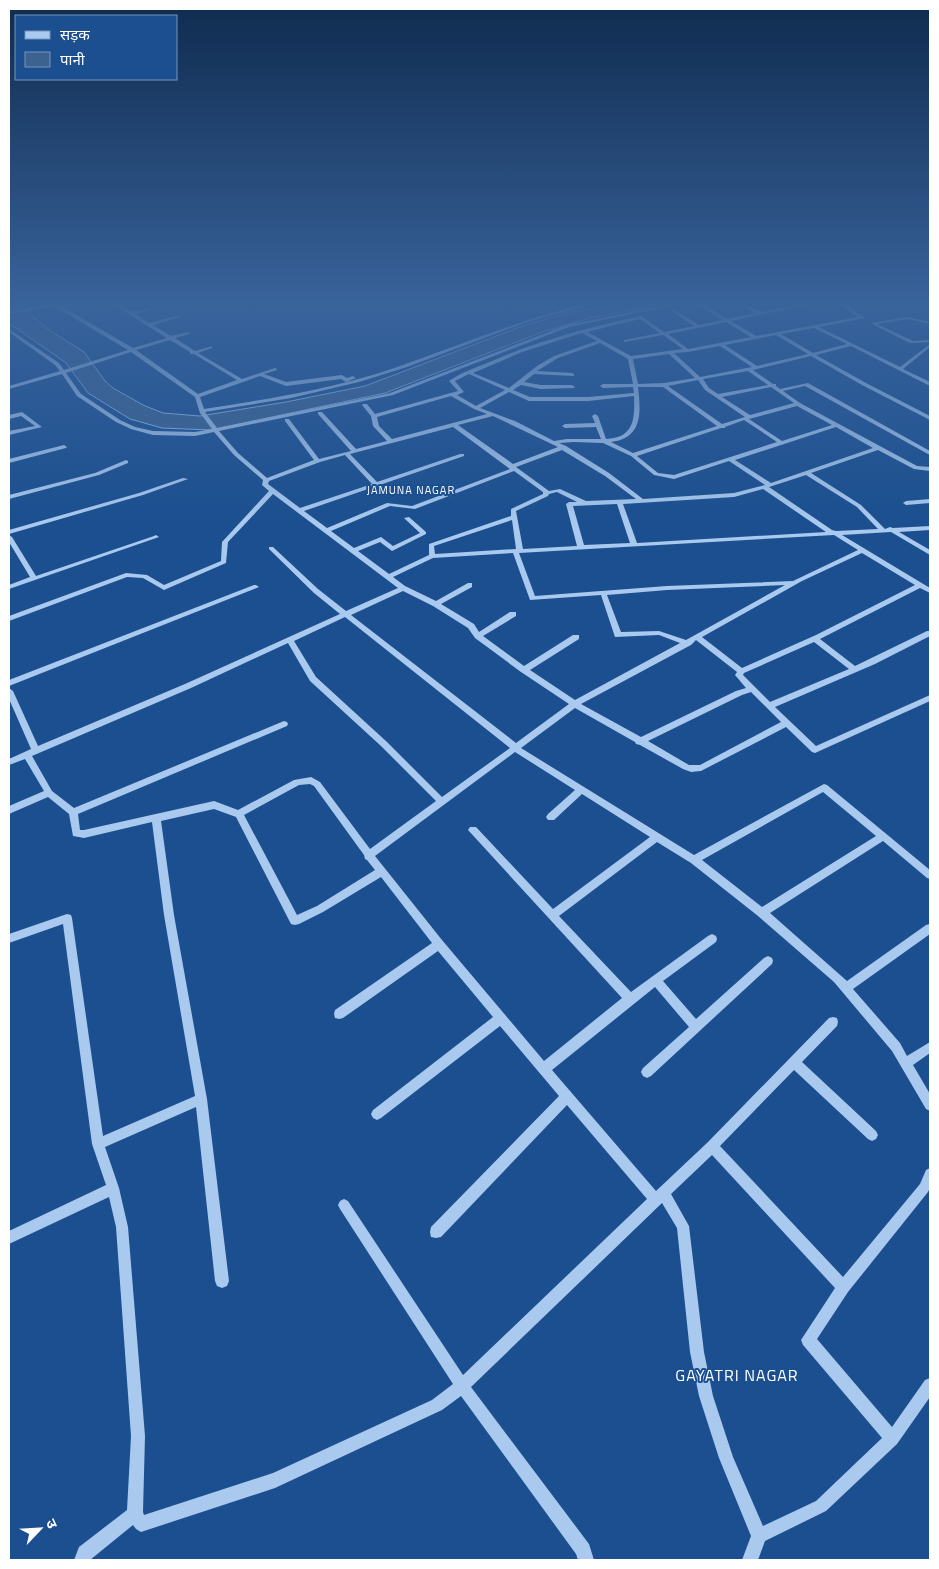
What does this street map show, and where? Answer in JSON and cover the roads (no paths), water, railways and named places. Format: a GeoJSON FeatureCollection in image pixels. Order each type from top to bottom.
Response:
{"type":"FeatureCollection","features":[{"type":"Feature","properties":{"kind":"street"},"geometry":{"type":"LineString","coordinates":[[9,388],[51,376]]}},
{"type":"Feature","properties":{"kind":"street"},"geometry":{"type":"LineString","coordinates":[[65,376],[79,395],[133,428],[153,433],[178,434],[216,430],[391,394],[437,376]]}},
{"type":"Feature","properties":{"kind":"street"},"geometry":{"type":"LineString","coordinates":[[169,376],[197,396],[203,412],[216,430],[236,454],[266,480]]}},
{"type":"Feature","properties":{"kind":"street"},"geometry":{"type":"LineString","coordinates":[[233,376],[240,380]]}},
{"type":"Feature","properties":{"kind":"street"},"geometry":{"type":"LineString","coordinates":[[197,396],[252,376]]}},
{"type":"Feature","properties":{"kind":"street"},"geometry":{"type":"LineString","coordinates":[[265,376],[286,384],[342,377],[346,380],[362,376]]}},
{"type":"Feature","properties":{"kind":"street"},"geometry":{"type":"LineString","coordinates":[[203,412],[374,376]]}},
{"type":"Feature","properties":{"kind":"street"},"geometry":{"type":"LineString","coordinates":[[374,416],[453,395],[461,391],[452,381],[463,376]]}},
{"type":"Feature","properties":{"kind":"street"},"geometry":{"type":"LineString","coordinates":[[478,376],[529,400],[588,399],[636,394]]}},
{"type":"Feature","properties":{"kind":"street"},"geometry":{"type":"LineString","coordinates":[[476,408],[511,390],[528,376]]}},
{"type":"Feature","properties":{"kind":"street"},"geometry":{"type":"LineString","coordinates":[[555,442],[573,439],[618,440],[630,433],[638,406],[633,376]]}},
{"type":"Feature","properties":{"kind":"street"},"geometry":{"type":"LineString","coordinates":[[697,376],[707,389],[781,443]]}},
{"type":"Feature","properties":{"kind":"street"},"geometry":{"type":"LineString","coordinates":[[604,386],[664,385],[713,376]]}},
{"type":"Feature","properties":{"kind":"street"},"geometry":{"type":"LineString","coordinates":[[760,376],[798,404],[878,448],[916,468],[930,469]]}},
{"type":"Feature","properties":{"kind":"street"},"geometry":{"type":"LineString","coordinates":[[851,376],[930,418]]}},
{"type":"Feature","properties":{"kind":"street"},"geometry":{"type":"LineString","coordinates":[[914,376],[930,384]]}},
{"type":"Feature","properties":{"kind":"street"},"geometry":{"type":"LineString","coordinates":[[520,383],[541,387],[572,387]]}},
{"type":"Feature","properties":{"kind":"street"},"geometry":{"type":"LineString","coordinates":[[781,390],[806,384],[930,453]]}},
{"type":"Feature","properties":{"kind":"street"},"geometry":{"type":"LineString","coordinates":[[664,385],[723,427]]}},
{"type":"Feature","properties":{"kind":"street"},"geometry":{"type":"LineString","coordinates":[[717,396],[774,385]]}},
{"type":"Feature","properties":{"kind":"street"},"geometry":{"type":"LineString","coordinates":[[453,395],[476,408],[494,414],[564,447],[624,486],[641,500]]}},
{"type":"Feature","properties":{"kind":"street"},"geometry":{"type":"LineString","coordinates":[[633,455],[798,404]]}},
{"type":"Feature","properties":{"kind":"street"},"geometry":{"type":"LineString","coordinates":[[365,405],[374,416],[376,426],[391,442]]}},
{"type":"Feature","properties":{"kind":"street"},"geometry":{"type":"LineString","coordinates":[[320,413],[354,452]]}},
{"type":"Feature","properties":{"kind":"street"},"geometry":{"type":"LineString","coordinates":[[9,417],[22,414],[39,427],[9,433]]}},
{"type":"Feature","properties":{"kind":"street"},"geometry":{"type":"LineString","coordinates":[[266,480],[318,461],[494,414]]}},
{"type":"Feature","properties":{"kind":"street"},"geometry":{"type":"LineString","coordinates":[[595,416],[604,441],[633,455],[656,474],[664,477],[674,477],[837,425]]}},
{"type":"Feature","properties":{"kind":"street"},"geometry":{"type":"LineString","coordinates":[[287,420],[318,461]]}},
{"type":"Feature","properties":{"kind":"street"},"geometry":{"type":"LineString","coordinates":[[565,426],[598,424]]}},
{"type":"Feature","properties":{"kind":"street"},"geometry":{"type":"LineString","coordinates":[[454,425],[546,493]]}},
{"type":"Feature","properties":{"kind":"street"},"geometry":{"type":"LineString","coordinates":[[9,461],[64,447]]}},
{"type":"Feature","properties":{"kind":"street"},"geometry":{"type":"LineString","coordinates":[[326,531],[389,504],[413,508],[564,447]]}},
{"type":"Feature","properties":{"kind":"street"},"geometry":{"type":"LineString","coordinates":[[581,547],[569,504],[693,497],[714,498],[767,486],[878,448]]}},
{"type":"Feature","properties":{"kind":"street"},"geometry":{"type":"LineString","coordinates":[[346,454],[376,485]]}},
{"type":"Feature","properties":{"kind":"street"},"geometry":{"type":"LineString","coordinates":[[298,511],[462,455]]}},
{"type":"Feature","properties":{"kind":"street"},"geometry":{"type":"LineString","coordinates":[[730,459],[832,532],[930,591]]}},
{"type":"Feature","properties":{"kind":"street"},"geometry":{"type":"LineString","coordinates":[[9,497],[97,474],[126,462]]}},
{"type":"Feature","properties":{"kind":"street"},"geometry":{"type":"LineString","coordinates":[[807,472],[859,506],[882,529]]}},
{"type":"Feature","properties":{"kind":"street"},"geometry":{"type":"LineString","coordinates":[[9,532],[141,494],[185,478]]}},
{"type":"Feature","properties":{"kind":"street"},"geometry":{"type":"LineString","coordinates":[[266,480],[265,485],[272,491],[403,588],[436,604],[471,626],[478,636],[575,704],[679,764],[696,769],[787,723]]}},
{"type":"Feature","properties":{"kind":"street"},"geometry":{"type":"LineString","coordinates":[[585,503],[558,490],[546,493],[513,510],[518,551],[532,598],[603,592],[794,583]]}},
{"type":"Feature","properties":{"kind":"street"},"geometry":{"type":"LineString","coordinates":[[9,619],[126,575],[145,576],[164,588],[224,562],[224,542],[272,491]]}},
{"type":"Feature","properties":{"kind":"street"},"geometry":{"type":"LineString","coordinates":[[906,503],[930,501]]}},
{"type":"Feature","properties":{"kind":"street"},"geometry":{"type":"LineString","coordinates":[[620,502],[634,544]]}},
{"type":"Feature","properties":{"kind":"street"},"geometry":{"type":"LineString","coordinates":[[432,556],[431,546],[514,517]]}},
{"type":"Feature","properties":{"kind":"street"},"geometry":{"type":"LineString","coordinates":[[353,551],[381,539],[392,549],[424,533],[407,518]]}},
{"type":"Feature","properties":{"kind":"street"},"geometry":{"type":"LineString","coordinates":[[388,577],[432,556],[882,529],[930,528]]}},
{"type":"Feature","properties":{"kind":"street"},"geometry":{"type":"LineString","coordinates":[[890,529],[930,553]]}},
{"type":"Feature","properties":{"kind":"street"},"geometry":{"type":"LineString","coordinates":[[9,537],[34,578]]}},
{"type":"Feature","properties":{"kind":"street"},"geometry":{"type":"LineString","coordinates":[[9,587],[156,537]]}},
{"type":"Feature","properties":{"kind":"street"},"geometry":{"type":"LineString","coordinates":[[271,548],[316,591],[517,749],[694,860],[762,913],[846,988],[896,1046],[930,1105]]}},
{"type":"Feature","properties":{"kind":"street"},"geometry":{"type":"LineString","coordinates":[[368,856],[517,749],[575,704],[794,583],[863,550]]}},
{"type":"Feature","properties":{"kind":"street"},"geometry":{"type":"LineString","coordinates":[[436,604],[470,585]]}},
{"type":"Feature","properties":{"kind":"street"},"geometry":{"type":"LineString","coordinates":[[741,672],[816,639],[920,585]]}},
{"type":"Feature","properties":{"kind":"street"},"geometry":{"type":"LineString","coordinates":[[9,683],[256,587]]}},
{"type":"Feature","properties":{"kind":"street"},"geometry":{"type":"LineString","coordinates":[[9,762],[188,686],[403,588]]}},
{"type":"Feature","properties":{"kind":"street"},"geometry":{"type":"LineString","coordinates":[[603,592],[618,635],[660,634],[688,643]]}},
{"type":"Feature","properties":{"kind":"street"},"geometry":{"type":"LineString","coordinates":[[478,636],[512,614]]}},
{"type":"Feature","properties":{"kind":"street"},"geometry":{"type":"LineString","coordinates":[[769,706],[854,670],[930,633]]}},
{"type":"Feature","properties":{"kind":"street"},"geometry":{"type":"LineString","coordinates":[[524,670],[576,637]]}},
{"type":"Feature","properties":{"kind":"street"},"geometry":{"type":"LineString","coordinates":[[698,637],[741,672]]}},
{"type":"Feature","properties":{"kind":"street"},"geometry":{"type":"LineString","coordinates":[[816,639],[854,670]]}},
{"type":"Feature","properties":{"kind":"street"},"geometry":{"type":"LineString","coordinates":[[290,640],[312,679],[384,744],[442,802]]}},
{"type":"Feature","properties":{"kind":"street"},"geometry":{"type":"LineString","coordinates":[[741,672],[739,674],[752,690],[815,750],[828,746],[930,698]]}},
{"type":"Feature","properties":{"kind":"street"},"geometry":{"type":"LineString","coordinates":[[639,742],[739,693],[752,690]]}},
{"type":"Feature","properties":{"kind":"street"},"geometry":{"type":"LineString","coordinates":[[9,691],[48,793],[73,812],[76,833],[84,834],[214,805],[239,814],[295,921],[320,909],[381,872]]}},
{"type":"Feature","properties":{"kind":"street"},"geometry":{"type":"LineString","coordinates":[[73,812],[284,724]]}},
{"type":"Feature","properties":{"kind":"street"},"geometry":{"type":"LineString","coordinates":[[239,814],[297,782],[311,780],[317,784],[368,856],[501,1018],[567,1096],[683,1226],[697,1352],[706,1396],[726,1458],[759,1536],[750,1560]]}},
{"type":"Feature","properties":{"kind":"street"},"geometry":{"type":"LineString","coordinates":[[694,860],[824,787],[930,876]]}},
{"type":"Feature","properties":{"kind":"street"},"geometry":{"type":"LineString","coordinates":[[550,817],[581,789]]}},
{"type":"Feature","properties":{"kind":"street"},"geometry":{"type":"LineString","coordinates":[[9,810],[48,793]]}},
{"type":"Feature","properties":{"kind":"street"},"geometry":{"type":"LineString","coordinates":[[156,819],[169,915],[201,1099],[222,1281]]}},
{"type":"Feature","properties":{"kind":"street"},"geometry":{"type":"LineString","coordinates":[[473,830],[630,999]]}},
{"type":"Feature","properties":{"kind":"street"},"geometry":{"type":"LineString","coordinates":[[762,913],[883,836]]}},
{"type":"Feature","properties":{"kind":"street"},"geometry":{"type":"LineString","coordinates":[[552,916],[657,837]]}},
{"type":"Feature","properties":{"kind":"street"},"geometry":{"type":"LineString","coordinates":[[9,938],[66,918],[98,1144],[113,1188],[122,1228],[138,1436],[134,1514],[141,1524],[275,1480],[437,1405],[462,1386],[712,1146],[833,1022]]}},
{"type":"Feature","properties":{"kind":"street"},"geometry":{"type":"LineString","coordinates":[[846,988],[930,928]]}},
{"type":"Feature","properties":{"kind":"street"},"geometry":{"type":"LineString","coordinates":[[544,1069],[630,999],[712,939]]}},
{"type":"Feature","properties":{"kind":"street"},"geometry":{"type":"LineString","coordinates":[[339,1014],[440,944]]}},
{"type":"Feature","properties":{"kind":"street"},"geometry":{"type":"LineString","coordinates":[[647,1072],[768,961]]}},
{"type":"Feature","properties":{"kind":"street"},"geometry":{"type":"LineString","coordinates":[[655,980],[696,1027]]}},
{"type":"Feature","properties":{"kind":"street"},"geometry":{"type":"LineString","coordinates":[[377,1114],[501,1018]]}},
{"type":"Feature","properties":{"kind":"street"},"geometry":{"type":"LineString","coordinates":[[905,1064],[930,1047]]}},
{"type":"Feature","properties":{"kind":"street"},"geometry":{"type":"LineString","coordinates":[[794,1062],[872,1135]]}},
{"type":"Feature","properties":{"kind":"street"},"geometry":{"type":"LineString","coordinates":[[436,1232],[567,1096]]}},
{"type":"Feature","properties":{"kind":"street"},"geometry":{"type":"LineString","coordinates":[[98,1144],[201,1099]]}},
{"type":"Feature","properties":{"kind":"street"},"geometry":{"type":"LineString","coordinates":[[712,1146],[842,1287]]}},
{"type":"Feature","properties":{"kind":"street"},"geometry":{"type":"LineString","coordinates":[[892,1439],[808,1340],[842,1287],[927,1190],[930,1174]]}},
{"type":"Feature","properties":{"kind":"street"},"geometry":{"type":"LineString","coordinates":[[9,1238],[113,1188]]}},
{"type":"Feature","properties":{"kind":"street"},"geometry":{"type":"LineString","coordinates":[[344,1205],[462,1386],[583,1550],[586,1560]]}},
{"type":"Feature","properties":{"kind":"street"},"geometry":{"type":"LineString","coordinates":[[759,1536],[821,1506],[892,1439],[930,1385]]}},
{"type":"Feature","properties":{"kind":"street"},"geometry":{"type":"LineString","coordinates":[[82,1560],[85,1553],[134,1514]]}},
{"type":"Feature","properties":{"kind":"water"},"geometry":{"type":"Polygon","coordinates":[[[76,376],[102,376],[113,388],[143,405],[163,413],[200,416],[286,402],[365,386],[391,376],[428,376],[385,393],[211,430],[162,428],[130,419],[88,393],[76,376]]]}},
{"type":"Feature","properties":{"kind":"district","name":"JAMUNA NAGAR"},"geometry":{"type":"Point","coordinates":[411,490]}},
{"type":"Feature","properties":{"kind":"district","name":"GAYATRI NAGAR"},"geometry":{"type":"Point","coordinates":[737,1375]}}]}
